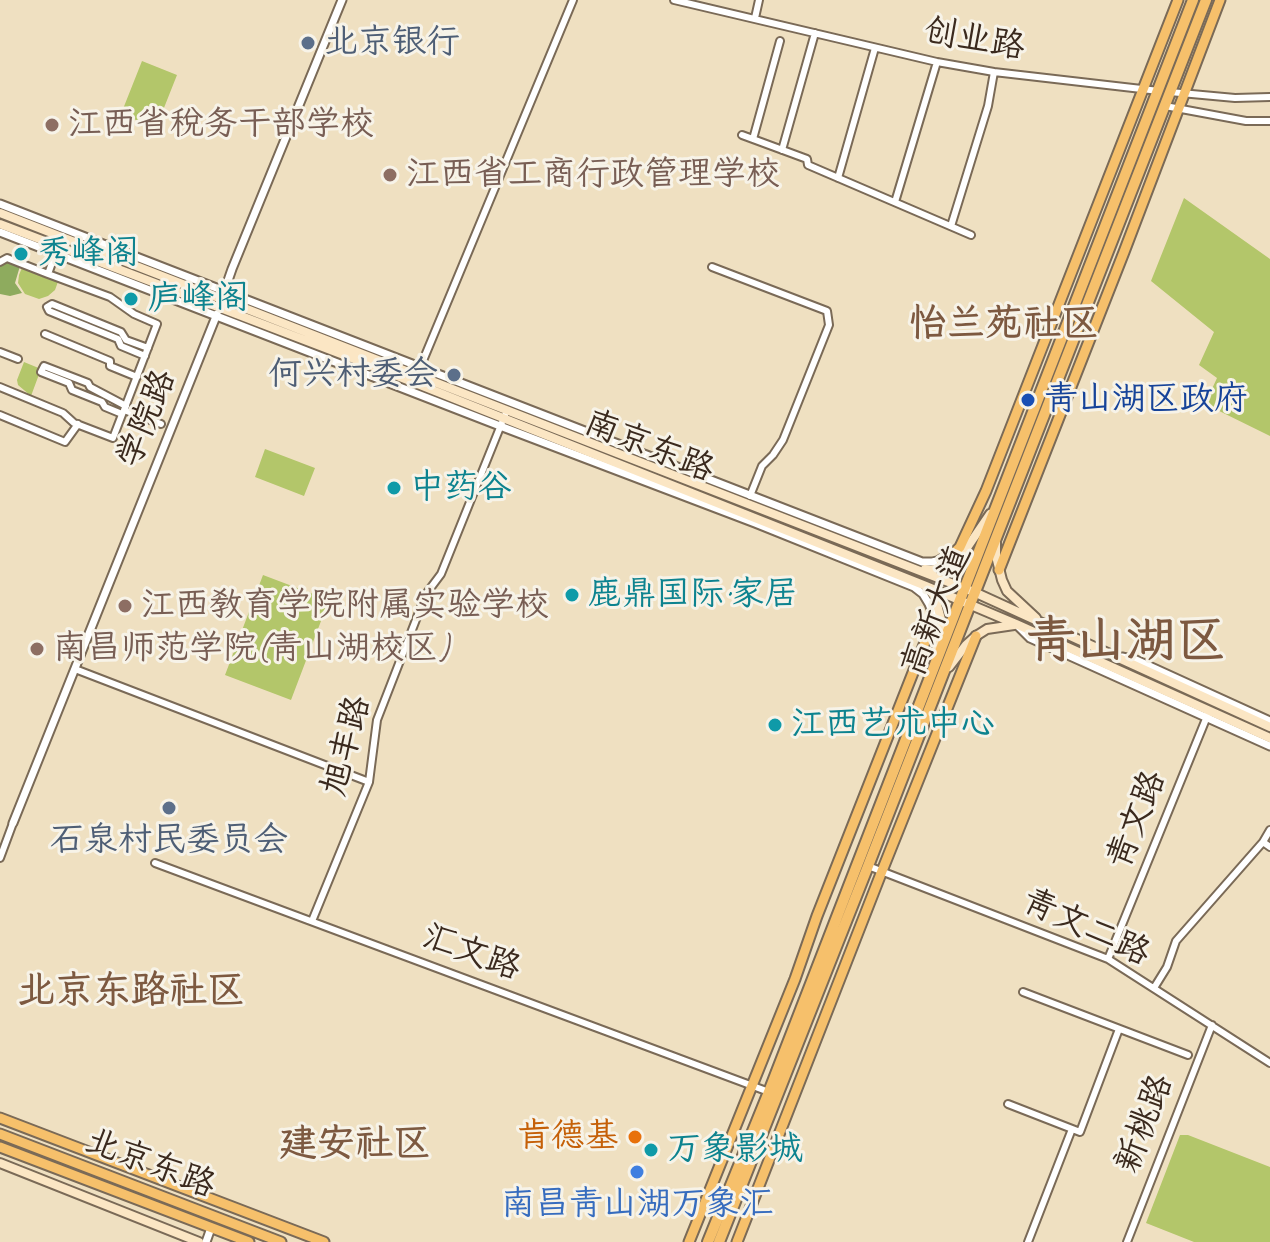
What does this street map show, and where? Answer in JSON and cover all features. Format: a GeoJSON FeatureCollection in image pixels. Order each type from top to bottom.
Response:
{"type":"FeatureCollection","features":[{"type":"Feature","properties":{"kind":"highway","name":"高新大道"},"geometry":{"type":"LineString","coordinates":[[970,590],[997,503],[1193,0]]}},
{"type":"Feature","properties":{"kind":"highway","name":"高新大道"},"geometry":{"type":"LineString","coordinates":[[708,1242],[965,602],[996,536],[1206,0]]}},
{"type":"Feature","properties":{"kind":"highway","name":"高新大道"},"geometry":{"type":"LineString","coordinates":[[719,1242],[868,866],[938,672]]}},
{"type":"Feature","properties":{"kind":"main road"},"geometry":{"type":"LineString","coordinates":[[941,560],[960,547],[986,491],[1178,0]]}},
{"type":"Feature","properties":{"kind":"main road"},"geometry":{"type":"LineString","coordinates":[[999,570],[1220,0]]}},
{"type":"Feature","properties":{"kind":"main road","name":"南京东路"},"geometry":{"type":"LineString","coordinates":[[0,213],[965,602],[1208,714],[1270,738]]}},
{"type":"Feature","properties":{"kind":"main road","name":"南京东路"},"geometry":{"type":"LineString","coordinates":[[0,224],[419,371],[503,418],[970,590],[1270,724]]}},
{"type":"Feature","properties":{"kind":"main road"},"geometry":{"type":"LineString","coordinates":[[904,564],[931,570],[960,558],[997,503]]}},
{"type":"Feature","properties":{"kind":"main road"},"geometry":{"type":"LineString","coordinates":[[996,536],[996,556],[1007,591],[1040,621]]}},
{"type":"Feature","properties":{"kind":"main road"},"geometry":{"type":"LineString","coordinates":[[926,586],[935,597],[942,623],[938,672]]}},
{"type":"Feature","properties":{"kind":"main road"},"geometry":{"type":"LineString","coordinates":[[938,672],[987,629],[1016,624]]}},
{"type":"Feature","properties":{"kind":"main road"},"geometry":{"type":"LineString","coordinates":[[689,1242],[931,627]]}},
{"type":"Feature","properties":{"kind":"main road"},"geometry":{"type":"LineString","coordinates":[[737,1242],[976,636]]}},
{"type":"Feature","properties":{"kind":"main road"},"geometry":{"type":"LineString","coordinates":[[0,1118],[324,1242]]}},
{"type":"Feature","properties":{"kind":"main road","name":"北京东路"},"geometry":{"type":"LineString","coordinates":[[0,1134],[281,1242]]}},
{"type":"Feature","properties":{"kind":"main road","name":"北京东路"},"geometry":{"type":"LineString","coordinates":[[0,1147],[249,1242]]}},
{"type":"Feature","properties":{"kind":"main road"},"geometry":{"type":"LineString","coordinates":[[0,1163],[199,1242]]}},
{"type":"Feature","properties":{"kind":"street","name":"学院路"},"geometry":{"type":"LineString","coordinates":[[0,858],[221,304],[232,269],[342,0]]}},
{"type":"Feature","properties":{"kind":"street"},"geometry":{"type":"LineString","coordinates":[[573,0],[419,371],[922,562],[941,560]]}},
{"type":"Feature","properties":{"kind":"street","name":"创业路"},"geometry":{"type":"LineString","coordinates":[[674,0],[937,62],[994,72],[1235,98],[1270,97]]}},
{"type":"Feature","properties":{"kind":"street"},"geometry":{"type":"LineString","coordinates":[[755,18],[759,0]]}},
{"type":"Feature","properties":{"kind":"street"},"geometry":{"type":"LineString","coordinates":[[782,150],[815,33]]}},
{"type":"Feature","properties":{"kind":"street"},"geometry":{"type":"LineString","coordinates":[[753,139],[780,41]]}},
{"type":"Feature","properties":{"kind":"street"},"geometry":{"type":"LineString","coordinates":[[838,178],[875,48]]}},
{"type":"Feature","properties":{"kind":"street"},"geometry":{"type":"LineString","coordinates":[[895,202],[937,62]]}},
{"type":"Feature","properties":{"kind":"street"},"geometry":{"type":"LineString","coordinates":[[951,226],[988,106],[994,72]]}},
{"type":"Feature","properties":{"kind":"street"},"geometry":{"type":"LineString","coordinates":[[1165,106],[1246,121],[1270,121]]}},
{"type":"Feature","properties":{"kind":"street"},"geometry":{"type":"LineString","coordinates":[[742,135],[807,159],[808,165],[971,235]]}},
{"type":"Feature","properties":{"kind":"street"},"geometry":{"type":"LineString","coordinates":[[0,204],[221,304]]}},
{"type":"Feature","properties":{"kind":"street"},"geometry":{"type":"LineString","coordinates":[[0,232],[221,304]]}},
{"type":"Feature","properties":{"kind":"street"},"geometry":{"type":"LineString","coordinates":[[0,262],[7,258],[110,297],[134,314],[157,324],[113,438],[0,387]]}},
{"type":"Feature","properties":{"kind":"street"},"geometry":{"type":"LineString","coordinates":[[48,274],[53,260]]}},
{"type":"Feature","properties":{"kind":"street"},"geometry":{"type":"LineString","coordinates":[[712,267],[827,311],[829,325],[783,440],[762,466],[750,496]]}},
{"type":"Feature","properties":{"kind":"street"},"geometry":{"type":"LineString","coordinates":[[52,304],[121,332],[126,340],[146,352],[121,346],[118,339],[49,311],[47,307],[52,304]]}},
{"type":"Feature","properties":{"kind":"street"},"geometry":{"type":"LineString","coordinates":[[45,334],[110,361],[110,366],[137,377]]}},
{"type":"Feature","properties":{"kind":"street"},"geometry":{"type":"LineString","coordinates":[[0,352],[18,359]]}},
{"type":"Feature","properties":{"kind":"street"},"geometry":{"type":"LineString","coordinates":[[124,410],[88,383],[44,366],[41,372],[69,383],[72,390],[102,402],[105,407],[124,410],[161,424]]}},
{"type":"Feature","properties":{"kind":"street"},"geometry":{"type":"LineString","coordinates":[[0,415],[65,442],[78,424]]}},
{"type":"Feature","properties":{"kind":"street"},"geometry":{"type":"LineString","coordinates":[[503,418],[914,587],[929,604],[933,614],[931,627]]}},
{"type":"Feature","properties":{"kind":"street","name":"旭丰路"},"geometry":{"type":"LineString","coordinates":[[312,921],[369,782],[377,720],[426,594],[441,574],[503,418]]}},
{"type":"Feature","properties":{"kind":"street"},"geometry":{"type":"LineString","coordinates":[[850,534],[880,555]]}},
{"type":"Feature","properties":{"kind":"street"},"geometry":{"type":"LineString","coordinates":[[1117,657],[1136,660],[1270,724]]}},
{"type":"Feature","properties":{"kind":"street"},"geometry":{"type":"LineString","coordinates":[[75,669],[369,782]]}},
{"type":"Feature","properties":{"kind":"street","name":"青文路"},"geometry":{"type":"LineString","coordinates":[[1108,959],[1214,701]]}},
{"type":"Feature","properties":{"kind":"street"},"geometry":{"type":"LineString","coordinates":[[1208,714],[1270,746]]}},
{"type":"Feature","properties":{"kind":"street"},"geometry":{"type":"LineString","coordinates":[[1154,988],[1167,967],[1176,941],[1263,842],[1270,830]]}},
{"type":"Feature","properties":{"kind":"street"},"geometry":{"type":"LineString","coordinates":[[1263,842],[1270,847]]}},
{"type":"Feature","properties":{"kind":"street","name":"汇文路"},"geometry":{"type":"LineString","coordinates":[[155,863],[769,1092]]}},
{"type":"Feature","properties":{"kind":"street","name":"青文二路"},"geometry":{"type":"LineString","coordinates":[[868,866],[1108,959],[1270,1063]]}},
{"type":"Feature","properties":{"kind":"street"},"geometry":{"type":"LineString","coordinates":[[1023,992],[1188,1055]]}},
{"type":"Feature","properties":{"kind":"street","name":"新桃路"},"geometry":{"type":"LineString","coordinates":[[1127,1242],[1212,1025]]}},
{"type":"Feature","properties":{"kind":"street"},"geometry":{"type":"LineString","coordinates":[[1008,1104],[1080,1132],[1119,1029]]}},
{"type":"Feature","properties":{"kind":"street"},"geometry":{"type":"LineString","coordinates":[[1028,1242],[1072,1129]]}},
{"type":"Feature","properties":{"kind":"street"},"geometry":{"type":"LineString","coordinates":[[206,1242],[211,1228]]}},
{"type":"Feature","properties":{"kind":"green space"},"geometry":{"type":"Polygon","coordinates":[[[142,61],[177,75],[156,128],[121,114],[142,61]]]}},
{"type":"Feature","properties":{"kind":"green space"},"geometry":{"type":"Polygon","coordinates":[[[1184,198],[1270,259],[1270,436],[1205,404],[1217,378],[1199,365],[1214,332],[1151,281],[1184,198]]]}},
{"type":"Feature","properties":{"kind":"green space"},"geometry":{"type":"Polygon","coordinates":[[[7,261],[20,266],[15,283],[22,293],[10,296],[0,294],[0,265],[7,261]]]}},
{"type":"Feature","properties":{"kind":"green space"},"geometry":{"type":"Polygon","coordinates":[[[23,265],[59,279],[55,290],[39,299],[25,294],[18,283],[23,265]]]}},
{"type":"Feature","properties":{"kind":"green space"},"geometry":{"type":"Polygon","coordinates":[[[24,362],[41,369],[31,396],[18,385],[24,362]]]}},
{"type":"Feature","properties":{"kind":"green space"},"geometry":{"type":"Polygon","coordinates":[[[265,449],[315,468],[304,496],[255,477],[265,449]]]}},
{"type":"Feature","properties":{"kind":"green space"},"geometry":{"type":"Polygon","coordinates":[[[263,575],[329,600],[291,700],[225,675],[263,575]]]}},
{"type":"Feature","properties":{"kind":"green space"},"geometry":{"type":"Polygon","coordinates":[[[1180,1135],[1188,1135],[1270,1167],[1270,1242],[1194,1242],[1146,1223],[1180,1135]]]}},
{"type":"Feature","properties":{"kind":"place","name":"北京银行"},"geometry":{"type":"Point","coordinates":[308,43]}},
{"type":"Feature","properties":{"kind":"place","name":"江西省税务干部学校"},"geometry":{"type":"Point","coordinates":[52,125]}},
{"type":"Feature","properties":{"kind":"place","name":"江西省工商行政管理学校"},"geometry":{"type":"Point","coordinates":[390,175]}},
{"type":"Feature","properties":{"kind":"place","name":"秀峰阁"},"geometry":{"type":"Point","coordinates":[21,254]}},
{"type":"Feature","properties":{"kind":"place","name":"庐峰阁"},"geometry":{"type":"Point","coordinates":[131,299]}},
{"type":"Feature","properties":{"kind":"place","name":"何兴村委会"},"geometry":{"type":"Point","coordinates":[454,375]}},
{"type":"Feature","properties":{"kind":"place","name":"青山湖区政府"},"geometry":{"type":"Point","coordinates":[1028,400]}},
{"type":"Feature","properties":{"kind":"place","name":"中药谷"},"geometry":{"type":"Point","coordinates":[394,488]}},
{"type":"Feature","properties":{"kind":"place","name":"鹿鼎国际·家居"},"geometry":{"type":"Point","coordinates":[572,595]}},
{"type":"Feature","properties":{"kind":"place","name":"江西教育学院附属实验学校"},"geometry":{"type":"Point","coordinates":[125,606]}},
{"type":"Feature","properties":{"kind":"place","name":"南昌师范学院(青山湖校区)"},"geometry":{"type":"Point","coordinates":[37,649]}},
{"type":"Feature","properties":{"kind":"place","name":"江西艺术中心"},"geometry":{"type":"Point","coordinates":[775,725]}},
{"type":"Feature","properties":{"kind":"place","name":"石泉村民委员会"},"geometry":{"type":"Point","coordinates":[169,808]}},
{"type":"Feature","properties":{"kind":"place","name":"肯德基"},"geometry":{"type":"Point","coordinates":[635,1137]}},
{"type":"Feature","properties":{"kind":"place","name":"万象影城"},"geometry":{"type":"Point","coordinates":[651,1150]}},
{"type":"Feature","properties":{"kind":"place","name":"南昌青山湖万象汇"},"geometry":{"type":"Point","coordinates":[637,1172]}},
{"type":"Feature","properties":{"kind":"district","name":"怡兰苑社区"},"geometry":{"type":"Point","coordinates":[1004,325]}},
{"type":"Feature","properties":{"kind":"district","name":"青山湖区"},"geometry":{"type":"Point","coordinates":[1126,643]}},
{"type":"Feature","properties":{"kind":"district","name":"北京东路社区"},"geometry":{"type":"Point","coordinates":[131,992]}},
{"type":"Feature","properties":{"kind":"district","name":"建安社区"},"geometry":{"type":"Point","coordinates":[355,1145]}}]}
